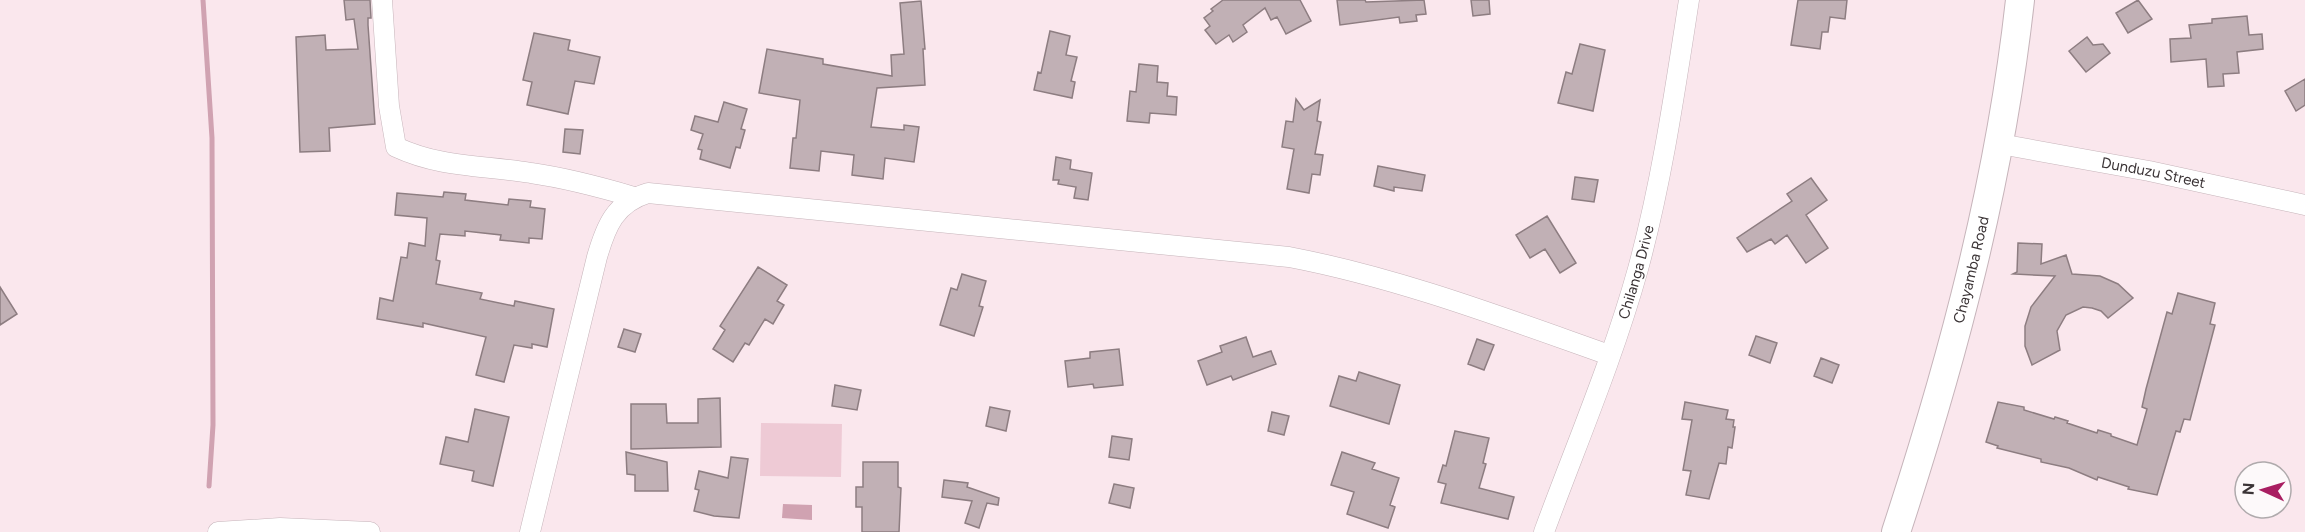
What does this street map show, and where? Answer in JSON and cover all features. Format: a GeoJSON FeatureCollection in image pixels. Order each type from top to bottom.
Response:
{"type":"FeatureCollection","features":[{"type":"Feature","properties":{"kind":"street"},"geometry":{"type":"LineString","coordinates":[[382,0],[389,106],[396,147],[419,158],[463,167],[530,173],[595,186],[634,197]]}},
{"type":"Feature","properties":{"kind":"street","name":"Chilanga Drive"},"geometry":{"type":"LineString","coordinates":[[1544,532],[1635,279],[1658,184],[1689,0]]}},
{"type":"Feature","properties":{"kind":"street","name":"Chayamba Road"},"geometry":{"type":"LineString","coordinates":[[1896,532],[1925,445],[1956,336],[2000,144],[2012,75],[2020,0]]}},
{"type":"Feature","properties":{"kind":"street","name":"Dunduzu Street"},"geometry":{"type":"LineString","coordinates":[[2000,144],[2149,171],[2305,205]]}},
{"type":"Feature","properties":{"kind":"street"},"geometry":{"type":"LineString","coordinates":[[530,532],[604,234],[621,206],[634,197],[648,193],[1289,257],[1338,266],[1425,291],[1609,355]]}},
{"type":"Feature","properties":{"kind":"street"},"geometry":{"type":"LineString","coordinates":[[218,532],[280,528],[370,532]]}},
{"type":"Feature","properties":{"kind":"shaded area"},"geometry":{"type":"Polygon","coordinates":[[[761,423],[842,424],[841,477],[760,476],[761,423]]]}},
{"type":"Feature","properties":{"kind":"shaded area"},"geometry":{"type":"Polygon","coordinates":[[[783,504],[812,505],[812,520],[782,518],[783,504]]]}},
{"type":"Feature","properties":{"kind":"building"},"geometry":{"type":"Polygon","coordinates":[[[344,0],[370,0],[371,18],[368,18],[368,25],[375,124],[329,128],[330,151],[300,152],[296,37],[325,35],[326,50],[358,49],[354,19],[346,20],[344,0]]]}},
{"type":"Feature","properties":{"kind":"building"},"geometry":{"type":"Polygon","coordinates":[[[1223,0],[1300,0],[1311,21],[1286,34],[1277,17],[1271,20],[1265,8],[1243,25],[1247,32],[1233,42],[1229,35],[1216,44],[1205,30],[1210,26],[1204,18],[1223,0]]]}},
{"type":"Feature","properties":{"kind":"building"},"geometry":{"type":"Polygon","coordinates":[[[1337,0],[1365,0],[1366,2],[1424,0],[1426,14],[1416,15],[1417,21],[1400,23],[1399,17],[1340,25],[1337,0]]]}},
{"type":"Feature","properties":{"kind":"building"},"geometry":{"type":"Polygon","coordinates":[[[1471,0],[1489,0],[1490,14],[1473,16],[1471,0]]]}},
{"type":"Feature","properties":{"kind":"building"},"geometry":{"type":"Polygon","coordinates":[[[1798,0],[1847,0],[1845,19],[1830,17],[1828,32],[1822,32],[1820,49],[1791,45],[1798,0]]]}},
{"type":"Feature","properties":{"kind":"building"},"geometry":{"type":"Polygon","coordinates":[[[2138,0],[2152,19],[2128,33],[2116,13],[2138,0]]]}},
{"type":"Feature","properties":{"kind":"building"},"geometry":{"type":"Polygon","coordinates":[[[921,1],[925,85],[877,88],[871,127],[904,130],[904,125],[919,127],[914,162],[885,158],[883,179],[852,175],[854,155],[821,151],[819,171],[790,168],[800,100],[759,93],[767,49],[823,59],[823,64],[892,76],[891,55],[904,54],[900,3],[921,1]]]}},
{"type":"Feature","properties":{"kind":"building"},"geometry":{"type":"Polygon","coordinates":[[[2247,16],[2249,35],[2262,34],[2263,49],[2237,52],[2239,73],[2223,74],[2224,86],[2208,87],[2206,59],[2171,62],[2170,39],[2191,38],[2189,25],[2212,23],[2212,19],[2247,16]]]}},
{"type":"Feature","properties":{"kind":"building"},"geometry":{"type":"Polygon","coordinates":[[[1050,31],[1070,36],[1066,55],[1077,57],[1071,81],[1075,82],[1072,98],[1034,90],[1038,72],[1041,73],[1050,31]]]}},
{"type":"Feature","properties":{"kind":"building"},"geometry":{"type":"Polygon","coordinates":[[[534,33],[570,40],[568,50],[600,57],[594,84],[575,81],[568,114],[527,105],[532,82],[523,80],[534,33]]]}},
{"type":"Feature","properties":{"kind":"building"},"geometry":{"type":"Polygon","coordinates":[[[2087,37],[2093,45],[2103,44],[2110,53],[2086,72],[2069,51],[2087,37]]]}},
{"type":"Feature","properties":{"kind":"building"},"geometry":{"type":"Polygon","coordinates":[[[1580,44],[1605,50],[1593,111],[1558,103],[1566,72],[1572,74],[1580,44]]]}},
{"type":"Feature","properties":{"kind":"building"},"geometry":{"type":"Polygon","coordinates":[[[1139,64],[1158,66],[1157,82],[1168,83],[1167,96],[1177,97],[1176,115],[1150,113],[1149,123],[1127,121],[1130,91],[1136,92],[1139,64]]]}},
{"type":"Feature","properties":{"kind":"building"},"geometry":{"type":"Polygon","coordinates":[[[2305,79],[2305,105],[2296,111],[2285,91],[2305,79]]]}},
{"type":"Feature","properties":{"kind":"building"},"geometry":{"type":"Polygon","coordinates":[[[1296,99],[1304,110],[1320,100],[1317,121],[1321,122],[1315,154],[1323,155],[1320,175],[1312,174],[1309,193],[1287,189],[1294,149],[1282,147],[1286,121],[1293,122],[1296,99]]]}},
{"type":"Feature","properties":{"kind":"building"},"geometry":{"type":"Polygon","coordinates":[[[724,102],[747,109],[741,129],[745,130],[740,148],[736,147],[730,168],[700,159],[702,150],[698,149],[703,134],[691,130],[695,116],[718,122],[724,102]]]}},
{"type":"Feature","properties":{"kind":"building"},"geometry":{"type":"Polygon","coordinates":[[[565,129],[583,130],[580,154],[563,152],[565,129]]]}},
{"type":"Feature","properties":{"kind":"building"},"geometry":{"type":"Polygon","coordinates":[[[1056,157],[1071,160],[1070,169],[1092,173],[1088,200],[1074,198],[1076,187],[1058,184],[1059,180],[1053,180],[1056,157]]]}},
{"type":"Feature","properties":{"kind":"building"},"geometry":{"type":"Polygon","coordinates":[[[1378,166],[1425,175],[1422,191],[1394,187],[1394,191],[1374,186],[1378,166]]]}},
{"type":"Feature","properties":{"kind":"building"},"geometry":{"type":"Polygon","coordinates":[[[1575,177],[1598,180],[1594,202],[1572,199],[1575,177]]]}},
{"type":"Feature","properties":{"kind":"building"},"geometry":{"type":"Polygon","coordinates":[[[1811,178],[1827,200],[1806,215],[1828,248],[1806,263],[1787,235],[1775,244],[1771,239],[1747,252],[1737,238],[1792,201],[1787,194],[1811,178]]]}},
{"type":"Feature","properties":{"kind":"building"},"geometry":{"type":"Polygon","coordinates":[[[444,192],[466,194],[465,200],[508,205],[509,199],[531,201],[530,207],[545,209],[542,239],[529,238],[529,243],[500,240],[501,235],[465,231],[465,236],[440,234],[436,260],[440,261],[436,284],[482,293],[480,299],[514,306],[515,301],[554,309],[547,347],[532,344],[532,348],[514,345],[504,382],[476,375],[486,337],[423,323],[423,327],[377,319],[380,298],[393,301],[401,257],[407,258],[409,243],[425,246],[427,218],[395,215],[397,193],[443,197],[444,192]]]}},
{"type":"Feature","properties":{"kind":"building"},"geometry":{"type":"Polygon","coordinates":[[[1547,216],[1576,263],[1560,273],[1545,249],[1530,258],[1516,235],[1547,216]]]}},
{"type":"Feature","properties":{"kind":"building"},"geometry":{"type":"Polygon","coordinates":[[[2018,243],[2042,244],[2041,264],[2066,255],[2072,274],[2100,276],[2118,284],[2133,298],[2108,318],[2101,311],[2083,307],[2066,315],[2057,331],[2060,350],[2032,365],[2025,346],[2025,326],[2031,307],[2055,276],[2013,274],[2017,272],[2018,243]]]}},
{"type":"Feature","properties":{"kind":"building"},"geometry":{"type":"Polygon","coordinates":[[[758,267],[787,285],[777,301],[784,305],[773,324],[765,319],[749,345],[745,343],[733,362],[713,349],[725,330],[720,326],[758,267]]]}},
{"type":"Feature","properties":{"kind":"building"},"geometry":{"type":"Polygon","coordinates":[[[962,274],[986,281],[979,306],[983,307],[974,336],[940,325],[951,288],[957,290],[962,274]]]}},
{"type":"Feature","properties":{"kind":"building"},"geometry":{"type":"Polygon","coordinates":[[[0,287],[17,314],[0,325],[0,287]]]}},
{"type":"Feature","properties":{"kind":"building"},"geometry":{"type":"Polygon","coordinates":[[[2178,293],[2215,303],[2210,324],[2215,325],[2190,420],[2184,419],[2180,432],[2176,431],[2157,495],[2128,489],[2129,487],[2098,477],[2097,480],[2069,468],[2041,462],[2041,459],[1997,448],[1998,446],[1986,442],[1998,402],[2024,407],[2024,410],[2068,421],[2067,423],[2097,433],[2098,430],[2111,434],[2111,436],[2137,445],[2147,409],[2142,407],[2146,389],[2167,312],[2172,314],[2178,293]]]}},
{"type":"Feature","properties":{"kind":"building"},"geometry":{"type":"Polygon","coordinates":[[[624,329],[641,334],[635,352],[618,347],[624,329]]]}},
{"type":"Feature","properties":{"kind":"building"},"geometry":{"type":"Polygon","coordinates":[[[1756,336],[1777,343],[1770,363],[1749,355],[1756,336]]]}},
{"type":"Feature","properties":{"kind":"building"},"geometry":{"type":"Polygon","coordinates":[[[1246,337],[1253,357],[1271,351],[1276,364],[1233,380],[1231,376],[1207,385],[1198,361],[1222,352],[1220,346],[1246,337]]]}},
{"type":"Feature","properties":{"kind":"building"},"geometry":{"type":"Polygon","coordinates":[[[1477,339],[1494,345],[1484,370],[1468,364],[1477,339]]]}},
{"type":"Feature","properties":{"kind":"building"},"geometry":{"type":"Polygon","coordinates":[[[1119,349],[1123,385],[1094,388],[1093,384],[1068,387],[1065,361],[1090,358],[1090,352],[1119,349]]]}},
{"type":"Feature","properties":{"kind":"building"},"geometry":{"type":"Polygon","coordinates":[[[1821,358],[1839,365],[1832,383],[1814,376],[1821,358]]]}},
{"type":"Feature","properties":{"kind":"building"},"geometry":{"type":"Polygon","coordinates":[[[1359,372],[1400,385],[1389,424],[1330,406],[1339,376],[1356,381],[1359,372]]]}},
{"type":"Feature","properties":{"kind":"building"},"geometry":{"type":"Polygon","coordinates":[[[835,385],[861,390],[857,410],[832,406],[835,385]]]}},
{"type":"Feature","properties":{"kind":"building"},"geometry":{"type":"Polygon","coordinates":[[[720,398],[721,447],[631,449],[631,404],[666,404],[667,423],[698,423],[698,399],[720,398]]]}},
{"type":"Feature","properties":{"kind":"building"},"geometry":{"type":"Polygon","coordinates":[[[1685,402],[1728,410],[1726,419],[1734,420],[1732,448],[1728,447],[1726,464],[1719,463],[1709,499],[1686,495],[1691,471],[1683,470],[1692,420],[1682,419],[1685,402]]]}},
{"type":"Feature","properties":{"kind":"building"},"geometry":{"type":"Polygon","coordinates":[[[990,407],[1010,411],[1006,431],[986,426],[990,407]]]}},
{"type":"Feature","properties":{"kind":"building"},"geometry":{"type":"Polygon","coordinates":[[[475,409],[509,417],[493,486],[472,481],[474,471],[440,464],[446,437],[468,442],[475,409]]]}},
{"type":"Feature","properties":{"kind":"building"},"geometry":{"type":"Polygon","coordinates":[[[1272,412],[1289,416],[1284,435],[1268,431],[1272,412]]]}},
{"type":"Feature","properties":{"kind":"building"},"geometry":{"type":"Polygon","coordinates":[[[1455,431],[1489,438],[1483,463],[1486,464],[1479,488],[1514,497],[1508,519],[1441,503],[1446,484],[1438,482],[1443,465],[1446,466],[1455,431]]]}},
{"type":"Feature","properties":{"kind":"building"},"geometry":{"type":"Polygon","coordinates":[[[1112,436],[1132,439],[1129,460],[1109,457],[1112,436]]]}},
{"type":"Feature","properties":{"kind":"building"},"geometry":{"type":"Polygon","coordinates":[[[626,452],[667,462],[668,491],[635,491],[635,475],[627,474],[626,452]]]}},
{"type":"Feature","properties":{"kind":"building"},"geometry":{"type":"Polygon","coordinates":[[[1342,452],[1375,463],[1372,469],[1399,478],[1390,505],[1395,507],[1388,528],[1347,514],[1354,492],[1331,485],[1342,452]]]}},
{"type":"Feature","properties":{"kind":"building"},"geometry":{"type":"Polygon","coordinates":[[[731,457],[748,459],[739,518],[714,516],[694,511],[699,490],[695,489],[699,471],[728,478],[731,457]]]}},
{"type":"Feature","properties":{"kind":"building"},"geometry":{"type":"Polygon","coordinates":[[[863,462],[898,462],[898,487],[901,488],[899,532],[862,532],[862,507],[856,507],[856,487],[863,487],[863,462]]]}},
{"type":"Feature","properties":{"kind":"building"},"geometry":{"type":"Polygon","coordinates":[[[944,480],[968,483],[967,487],[999,498],[998,505],[987,503],[979,528],[965,523],[972,501],[942,497],[944,480]]]}},
{"type":"Feature","properties":{"kind":"building"},"geometry":{"type":"Polygon","coordinates":[[[1114,484],[1134,488],[1130,508],[1109,503],[1114,484]]]}},
{"type":"Feature","properties":{"kind":"waterway"},"geometry":{"type":"LineString","coordinates":[[203,0],[212,138],[213,425],[209,486]]}}]}
